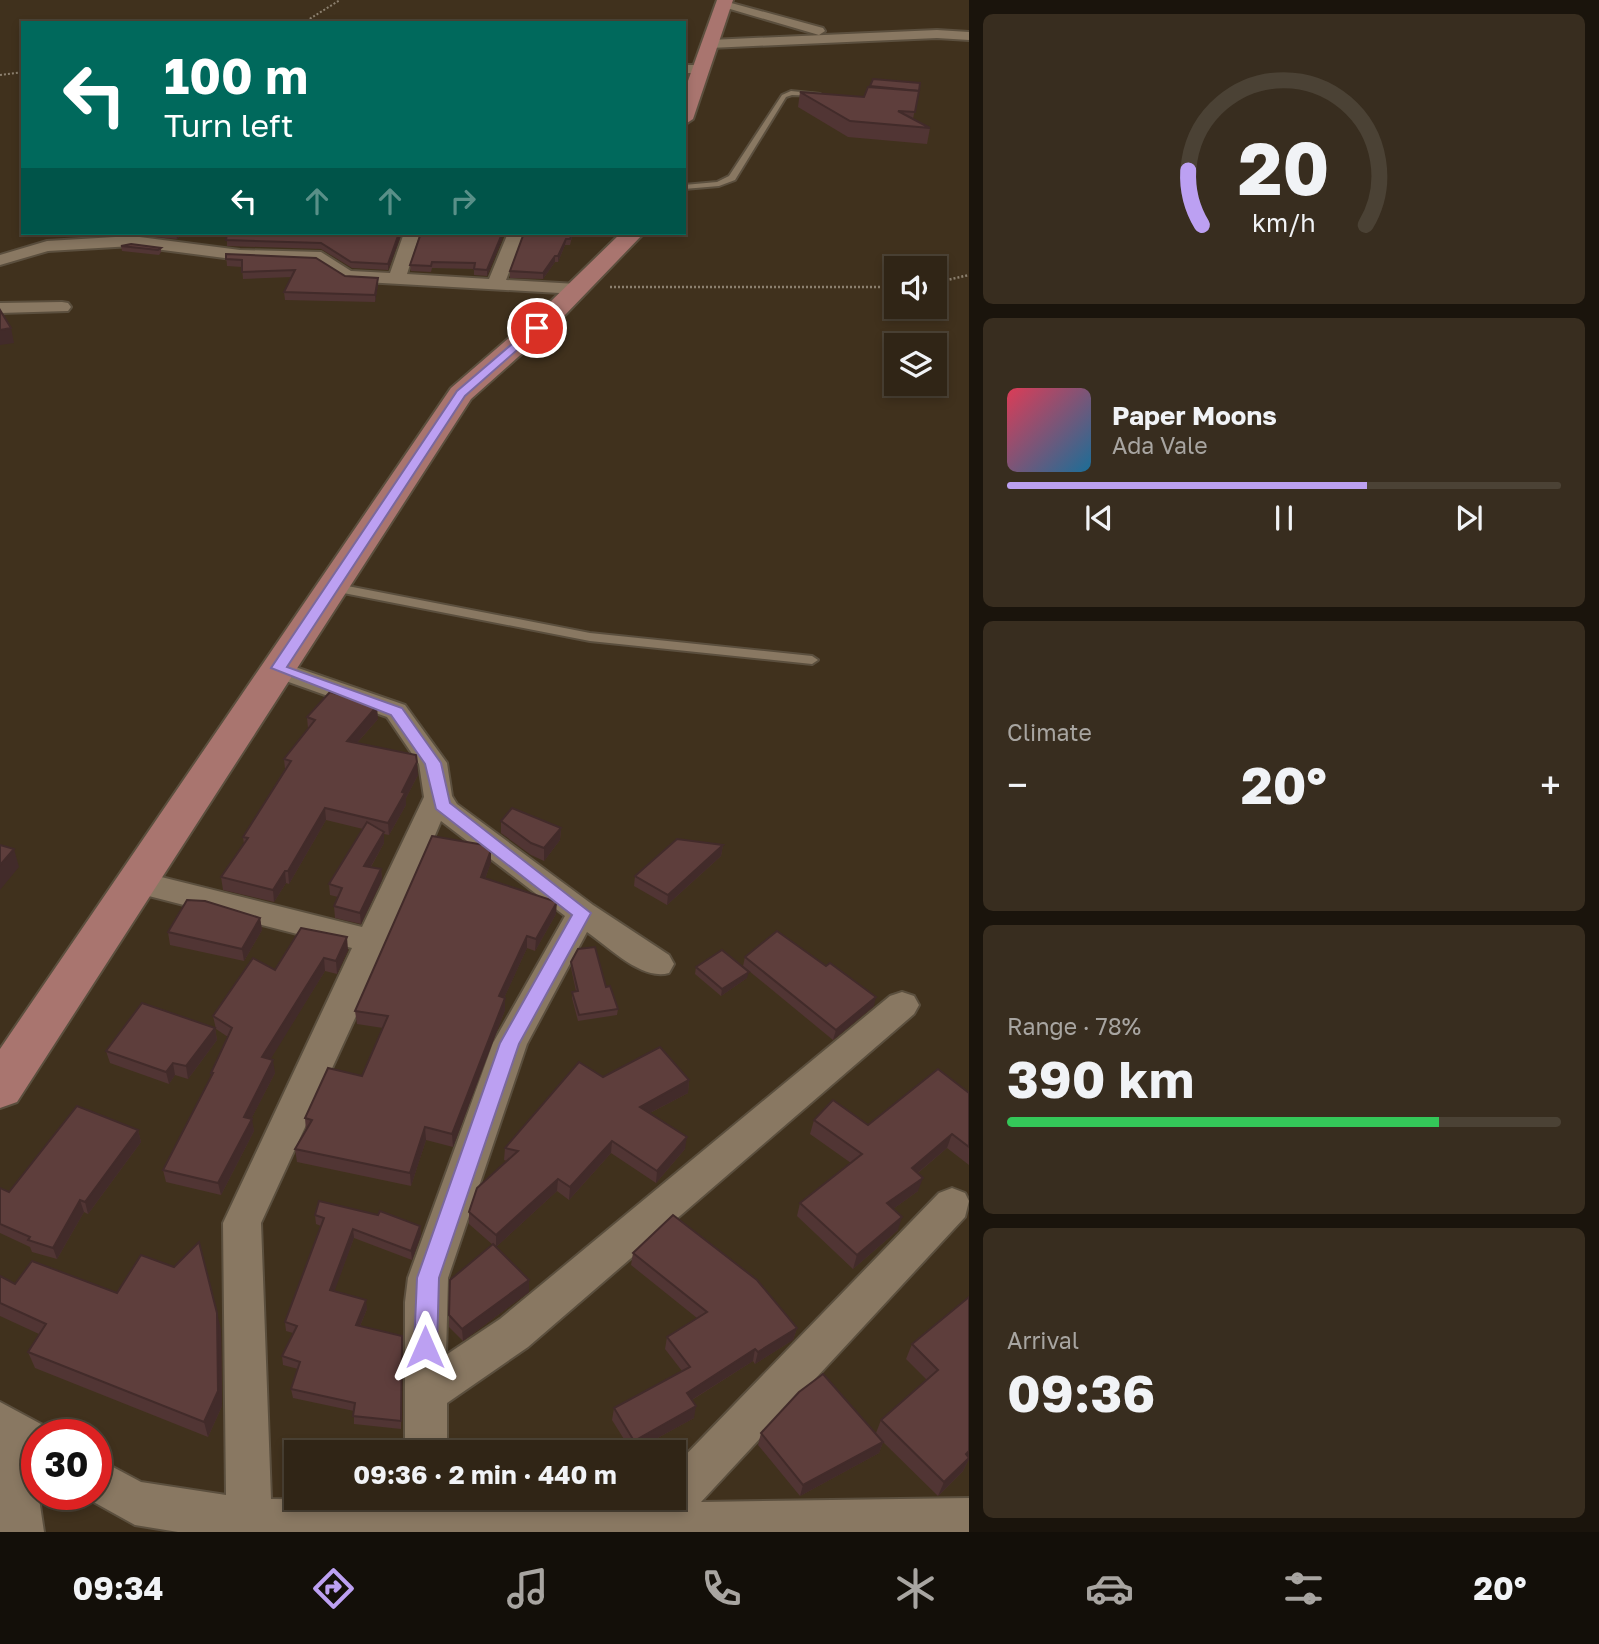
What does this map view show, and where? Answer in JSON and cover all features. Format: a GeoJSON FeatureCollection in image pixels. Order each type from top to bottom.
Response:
{"type":"FeatureCollection","features":[{"type":"Feature","properties":{"kind":"main road"},"geometry":{"type":"LineString","coordinates":[[686,106],[693,69],[710,44],[725,2]]}},
{"type":"Feature","properties":{"kind":"main road"},"geometry":{"type":"LineString","coordinates":[[0,1088],[461,394],[579,287],[630,235]]}},
{"type":"Feature","properties":{"kind":"street"},"geometry":{"type":"LineString","coordinates":[[725,2],[847,38]]}},
{"type":"Feature","properties":{"kind":"street"},"geometry":{"type":"LineString","coordinates":[[710,44],[937,34],[969,36]]}},
{"type":"Feature","properties":{"kind":"street"},"geometry":{"type":"LineString","coordinates":[[396,280],[410,235]]}},
{"type":"Feature","properties":{"kind":"street"},"geometry":{"type":"LineString","coordinates":[[496,284],[515,235]]}},
{"type":"Feature","properties":{"kind":"street"},"geometry":{"type":"LineString","coordinates":[[0,260],[47,246],[132,241],[240,255],[321,257],[347,276],[579,287]]}},
{"type":"Feature","properties":{"kind":"street"},"geometry":{"type":"LineString","coordinates":[[0,308],[62,307]]}},
{"type":"Feature","properties":{"kind":"street"},"geometry":{"type":"LineString","coordinates":[[278,668],[396,711],[433,763],[438,797],[447,811],[582,913],[658,964]]}},
{"type":"Feature","properties":{"kind":"street"},"geometry":{"type":"LineString","coordinates":[[249,1521],[242,1223],[374,943],[438,797]]}},
{"type":"Feature","properties":{"kind":"street"},"geometry":{"type":"LineString","coordinates":[[137,882],[374,943]]}},
{"type":"Feature","properties":{"kind":"street"},"geometry":{"type":"LineString","coordinates":[[426,1440],[425,1301],[428,1278],[510,1043],[582,913]]}},
{"type":"Feature","properties":{"kind":"street"},"geometry":{"type":"LineString","coordinates":[[426,1393],[514,1333],[902,1005]]}},
{"type":"Feature","properties":{"kind":"street"},"geometry":{"type":"LineString","coordinates":[[627,1528],[952,1205]]}},
{"type":"Feature","properties":{"kind":"street"},"geometry":{"type":"LineString","coordinates":[[14,1431],[22,1532]]}},
{"type":"Feature","properties":{"kind":"street"},"geometry":{"type":"LineString","coordinates":[[112,1489],[135,1503],[249,1521],[440,1519],[627,1528],[969,1520]]}},
{"type":"Feature","properties":{"kind":"lane"},"geometry":{"type":"LineString","coordinates":[[686,187],[719,184],[732,178],[786,94],[825,95]]}},
{"type":"Feature","properties":{"kind":"lane"},"geometry":{"type":"LineString","coordinates":[[332,587],[590,637],[812,660]]}},
{"type":"Feature","properties":{"kind":"path"},"geometry":{"type":"LineString","coordinates":[[306,21],[340,0]]}},
{"type":"Feature","properties":{"kind":"path"},"geometry":{"type":"LineString","coordinates":[[0,75],[21,72]]}},
{"type":"Feature","properties":{"kind":"path"},"geometry":{"type":"LineString","coordinates":[[947,280],[969,275]]}},
{"type":"Feature","properties":{"kind":"path"},"geometry":{"type":"LineString","coordinates":[[579,287],[884,287]]}},
{"type":"Feature","properties":{"kind":"building"},"geometry":{"type":"Polygon","coordinates":[[[873,79],[920,83],[919,91],[870,86],[873,79]]]}},
{"type":"Feature","properties":{"kind":"building"},"geometry":{"type":"Polygon","coordinates":[[[868,87],[919,91],[915,112],[898,111],[930,128],[850,121],[800,92],[864,97],[868,87]]]}},
{"type":"Feature","properties":{"kind":"building"},"geometry":{"type":"Polygon","coordinates":[[[227,235],[398,235],[388,264],[351,262],[321,243],[226,240],[227,235]]]}},
{"type":"Feature","properties":{"kind":"building"},"geometry":{"type":"Polygon","coordinates":[[[420,235],[502,235],[487,270],[474,269],[475,263],[432,262],[431,266],[410,265],[420,235]]]}},
{"type":"Feature","properties":{"kind":"building"},"geometry":{"type":"Polygon","coordinates":[[[523,235],[571,235],[543,273],[510,271],[523,235]]]}},
{"type":"Feature","properties":{"kind":"building"},"geometry":{"type":"Polygon","coordinates":[[[131,244],[161,248],[158,250],[121,246],[131,244]]]}},
{"type":"Feature","properties":{"kind":"building"},"geometry":{"type":"Polygon","coordinates":[[[226,254],[316,258],[345,276],[378,278],[375,295],[284,292],[295,270],[242,272],[242,260],[226,259],[226,254]]]}},
{"type":"Feature","properties":{"kind":"building"},"geometry":{"type":"Polygon","coordinates":[[[0,310],[11,328],[0,330],[0,310]]]}},
{"type":"Feature","properties":{"kind":"building"},"geometry":{"type":"Polygon","coordinates":[[[330,692],[377,706],[347,741],[416,755],[417,762],[402,792],[405,793],[388,823],[325,808],[288,871],[285,871],[273,890],[221,877],[248,838],[243,837],[291,761],[284,759],[315,720],[307,717],[330,692]]]}},
{"type":"Feature","properties":{"kind":"building"},"geometry":{"type":"Polygon","coordinates":[[[512,808],[561,828],[544,848],[531,843],[501,821],[512,808]]]}},
{"type":"Feature","properties":{"kind":"building"},"geometry":{"type":"Polygon","coordinates":[[[367,822],[384,832],[364,866],[381,869],[360,913],[334,906],[342,888],[329,884],[367,822]]]}},
{"type":"Feature","properties":{"kind":"building"},"geometry":{"type":"Polygon","coordinates":[[[432,836],[484,845],[491,850],[481,877],[557,902],[536,939],[527,936],[499,996],[505,998],[452,1134],[425,1127],[410,1173],[295,1149],[312,1120],[305,1118],[328,1068],[362,1076],[388,1016],[355,1011],[432,836]]]}},
{"type":"Feature","properties":{"kind":"building"},"geometry":{"type":"Polygon","coordinates":[[[677,839],[723,845],[668,895],[635,876],[677,839]]]}},
{"type":"Feature","properties":{"kind":"building"},"geometry":{"type":"Polygon","coordinates":[[[0,845],[14,849],[0,865],[0,845]]]}},
{"type":"Feature","properties":{"kind":"building"},"geometry":{"type":"Polygon","coordinates":[[[187,900],[205,901],[260,918],[242,949],[168,932],[187,900]]]}},
{"type":"Feature","properties":{"kind":"building"},"geometry":{"type":"Polygon","coordinates":[[[301,928],[347,937],[336,961],[324,958],[262,1057],[273,1060],[244,1117],[252,1119],[218,1183],[163,1170],[213,1073],[232,1028],[213,1016],[253,958],[275,970],[301,928]]]}},
{"type":"Feature","properties":{"kind":"building"},"geometry":{"type":"Polygon","coordinates":[[[777,931],[826,966],[830,963],[876,997],[836,1030],[745,957],[777,931]]]}},
{"type":"Feature","properties":{"kind":"building"},"geometry":{"type":"Polygon","coordinates":[[[595,947],[606,987],[610,986],[618,1009],[579,1015],[572,992],[578,991],[571,962],[578,949],[595,947]]]}},
{"type":"Feature","properties":{"kind":"building"},"geometry":{"type":"Polygon","coordinates":[[[722,950],[749,972],[722,989],[696,967],[722,950]]]}},
{"type":"Feature","properties":{"kind":"building"},"geometry":{"type":"Polygon","coordinates":[[[142,1003],[215,1028],[186,1066],[173,1063],[166,1072],[106,1051],[142,1003]]]}},
{"type":"Feature","properties":{"kind":"building"},"geometry":{"type":"Polygon","coordinates":[[[660,1047],[689,1080],[640,1107],[687,1137],[657,1171],[612,1141],[570,1187],[558,1179],[496,1235],[469,1212],[477,1188],[518,1151],[505,1148],[579,1062],[603,1077],[660,1047]]]}},
{"type":"Feature","properties":{"kind":"building"},"geometry":{"type":"Polygon","coordinates":[[[938,1069],[969,1093],[969,1147],[952,1134],[912,1168],[923,1178],[887,1203],[902,1217],[857,1255],[800,1203],[862,1154],[814,1120],[833,1100],[868,1125],[938,1069]]]}},
{"type":"Feature","properties":{"kind":"building"},"geometry":{"type":"Polygon","coordinates":[[[77,1106],[138,1130],[85,1202],[80,1200],[53,1248],[28,1240],[30,1237],[0,1224],[0,1188],[9,1192],[77,1106]]]}},
{"type":"Feature","properties":{"kind":"building"},"geometry":{"type":"Polygon","coordinates":[[[319,1201],[378,1215],[380,1211],[420,1226],[411,1251],[353,1229],[330,1290],[366,1300],[356,1325],[402,1336],[401,1421],[353,1416],[355,1403],[291,1389],[300,1362],[282,1356],[297,1326],[285,1322],[324,1218],[315,1215],[319,1201]]]}},
{"type":"Feature","properties":{"kind":"building"},"geometry":{"type":"Polygon","coordinates":[[[673,1215],[757,1280],[797,1328],[758,1352],[755,1349],[687,1393],[696,1406],[636,1440],[614,1408],[690,1367],[667,1337],[707,1312],[633,1253],[673,1215]]]}},
{"type":"Feature","properties":{"kind":"building"},"geometry":{"type":"Polygon","coordinates":[[[199,1242],[217,1313],[218,1391],[204,1422],[28,1352],[46,1324],[0,1303],[0,1276],[15,1284],[32,1261],[117,1293],[141,1255],[174,1267],[199,1242]]]}},
{"type":"Feature","properties":{"kind":"building"},"geometry":{"type":"Polygon","coordinates":[[[493,1244],[529,1280],[462,1329],[449,1315],[450,1280],[493,1244]]]}},
{"type":"Feature","properties":{"kind":"building"},"geometry":{"type":"Polygon","coordinates":[[[969,1297],[969,1451],[966,1454],[969,1458],[944,1482],[881,1420],[938,1370],[912,1344],[969,1297]]]}},
{"type":"Feature","properties":{"kind":"building"},"geometry":{"type":"Polygon","coordinates":[[[823,1374],[883,1442],[803,1485],[761,1433],[799,1392],[823,1374]]]}},
{"type":"Feature","properties":{"kind":"route"},"geometry":{"type":"LineString","coordinates":[[425,1347],[428,1278],[510,1043],[582,913],[447,811],[438,797],[433,763],[396,711],[278,668],[461,394],[537,328]]}}]}
